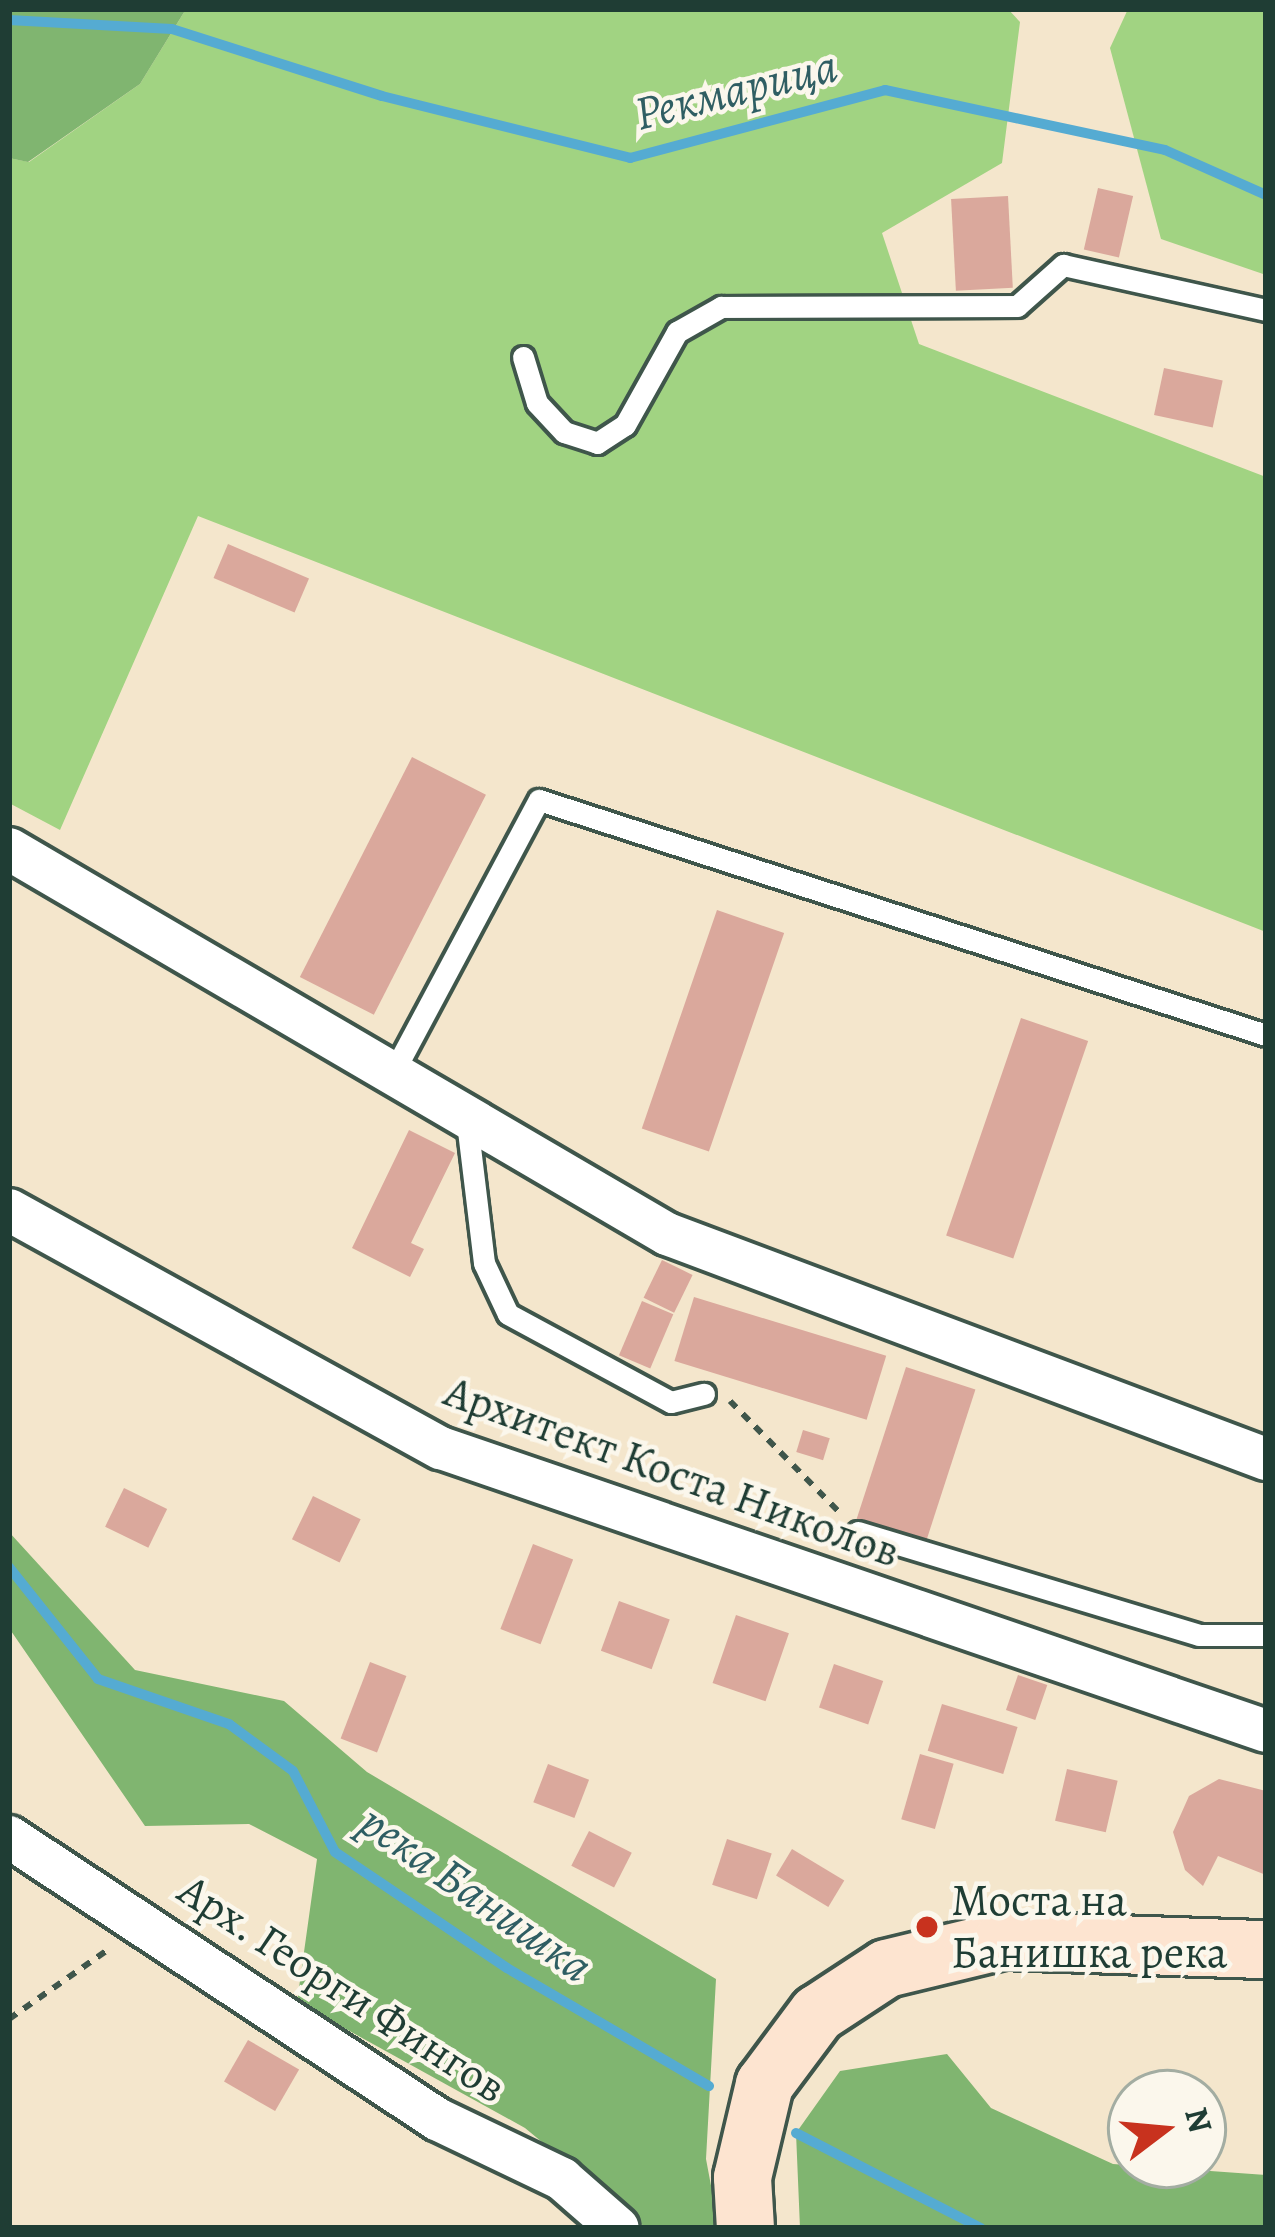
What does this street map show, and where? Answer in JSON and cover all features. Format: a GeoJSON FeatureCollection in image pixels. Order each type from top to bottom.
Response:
{"type":"FeatureCollection","features":[{"type":"Feature","properties":{"kind":"street"},"geometry":{"type":"LineString","coordinates":[[9,849],[667,1234],[1266,1459]]}},
{"type":"Feature","properties":{"kind":"street","name":"Архитект Коста Николов"},"geometry":{"type":"LineString","coordinates":[[9,1210],[441,1448],[1266,1730]]}},
{"type":"Feature","properties":{"kind":"street","name":"Арх. Георги Фингов"},"geometry":{"type":"LineString","coordinates":[[9,1837],[437,2119],[562,2180],[618,2228]]}},
{"type":"Feature","properties":{"kind":"street"},"geometry":{"type":"LineString","coordinates":[[745,2228],[742,2177],[764,2084],[817,2014],[852,1986],[925,1953],[1002,1940],[1259,1938]]}},
{"type":"Feature","properties":{"kind":"lane"},"geometry":{"type":"LineString","coordinates":[[523,357],[537,403],[564,432],[597,443],[626,425],[677,332],[722,307],[1017,306],[1063,265],[1266,310]]}},
{"type":"Feature","properties":{"kind":"lane"},"geometry":{"type":"LineString","coordinates":[[394,1071],[539,800],[1266,1035]]}},
{"type":"Feature","properties":{"kind":"lane"},"geometry":{"type":"LineString","coordinates":[[466,1113],[484,1263],[508,1314],[671,1402],[704,1394]]}},
{"type":"Feature","properties":{"kind":"lane"},"geometry":{"type":"LineString","coordinates":[[858,1532],[1199,1635],[1266,1635]]}},
{"type":"Feature","properties":{"kind":"path"},"geometry":{"type":"LineString","coordinates":[[704,1394],[730,1401],[858,1532]]}},
{"type":"Feature","properties":{"kind":"path"},"geometry":{"type":"LineString","coordinates":[[9,2019],[145,1924]]}},
{"type":"Feature","properties":{"kind":"green space"},"geometry":{"type":"Polygon","coordinates":[[[9,9],[186,9],[140,84],[28,162],[9,158],[9,9]]]}},
{"type":"Feature","properties":{"kind":"green space"},"geometry":{"type":"Polygon","coordinates":[[[186,9],[1008,9],[1020,22],[1002,163],[882,233],[919,344],[1266,477],[1266,932],[198,516],[60,830],[9,803],[9,158],[29,162],[140,84],[186,9]]]}},
{"type":"Feature","properties":{"kind":"green space"},"geometry":{"type":"Polygon","coordinates":[[[1128,9],[1266,9],[1266,275],[1161,239],[1110,48],[1128,9]]]}},
{"type":"Feature","properties":{"kind":"green space"},"geometry":{"type":"Polygon","coordinates":[[[9,1532],[135,1670],[284,1701],[367,1772],[716,1979],[706,2159],[719,2228],[646,2228],[525,2128],[297,2002],[317,1859],[249,1824],[145,1826],[9,1628],[9,1532]]]}},
{"type":"Feature","properties":{"kind":"green space"},"geometry":{"type":"Polygon","coordinates":[[[947,2054],[991,2108],[1107,2161],[1107,2189],[1227,2189],[1227,2172],[1266,2175],[1266,2228],[800,2228],[796,2133],[840,2071],[947,2054]]]}},
{"type":"Feature","properties":{"kind":"building"},"geometry":{"type":"Polygon","coordinates":[[[1098,188],[1133,196],[1119,257],[1084,249],[1098,188]]]}},
{"type":"Feature","properties":{"kind":"building"},"geometry":{"type":"Polygon","coordinates":[[[1008,196],[1013,288],[956,291],[951,199],[1008,196]]]}},
{"type":"Feature","properties":{"kind":"building"},"geometry":{"type":"Polygon","coordinates":[[[1164,368],[1223,380],[1213,427],[1154,415],[1164,368]]]}},
{"type":"Feature","properties":{"kind":"building"},"geometry":{"type":"Polygon","coordinates":[[[228,544],[309,578],[295,612],[214,578],[228,544]]]}},
{"type":"Feature","properties":{"kind":"building"},"geometry":{"type":"Polygon","coordinates":[[[412,757],[486,795],[374,1015],[300,977],[412,757]]]}},
{"type":"Feature","properties":{"kind":"building"},"geometry":{"type":"Polygon","coordinates":[[[717,910],[784,933],[709,1152],[642,1128],[717,910]]]}},
{"type":"Feature","properties":{"kind":"building"},"geometry":{"type":"Polygon","coordinates":[[[1021,1018],[1088,1041],[1013,1259],[946,1235],[1021,1018]]]}},
{"type":"Feature","properties":{"kind":"building"},"geometry":{"type":"Polygon","coordinates":[[[409,1130],[455,1153],[411,1243],[424,1249],[410,1277],[352,1248],[409,1130]]]}},
{"type":"Feature","properties":{"kind":"building"},"geometry":{"type":"Polygon","coordinates":[[[662,1260],[693,1275],[674,1313],[644,1298],[662,1260]]]}},
{"type":"Feature","properties":{"kind":"building"},"geometry":{"type":"Polygon","coordinates":[[[694,1297],[886,1356],[867,1420],[674,1361],[694,1297]]]}},
{"type":"Feature","properties":{"kind":"building"},"geometry":{"type":"Polygon","coordinates":[[[642,1301],[673,1314],[650,1369],[619,1355],[642,1301]]]}},
{"type":"Feature","properties":{"kind":"building"},"geometry":{"type":"Polygon","coordinates":[[[906,1367],[975,1390],[926,1542],[857,1519],[906,1367]]]}},
{"type":"Feature","properties":{"kind":"building"},"geometry":{"type":"Polygon","coordinates":[[[803,1430],[830,1438],[823,1460],[796,1452],[803,1430]]]}},
{"type":"Feature","properties":{"kind":"building"},"geometry":{"type":"Polygon","coordinates":[[[124,1488],[167,1509],[148,1548],[105,1527],[124,1488]]]}},
{"type":"Feature","properties":{"kind":"building"},"geometry":{"type":"Polygon","coordinates":[[[313,1496],[361,1519],[340,1562],[292,1539],[313,1496]]]}},
{"type":"Feature","properties":{"kind":"building"},"geometry":{"type":"Polygon","coordinates":[[[533,1544],[573,1559],[541,1644],[500,1629],[533,1544]]]}},
{"type":"Feature","properties":{"kind":"building"},"geometry":{"type":"Polygon","coordinates":[[[619,1601],[670,1619],[652,1669],[601,1651],[619,1601]]]}},
{"type":"Feature","properties":{"kind":"building"},"geometry":{"type":"Polygon","coordinates":[[[736,1615],[789,1633],[766,1701],[713,1683],[736,1615]]]}},
{"type":"Feature","properties":{"kind":"building"},"geometry":{"type":"Polygon","coordinates":[[[370,1662],[406,1676],[377,1753],[341,1739],[370,1662]]]}},
{"type":"Feature","properties":{"kind":"building"},"geometry":{"type":"Polygon","coordinates":[[[834,1664],[883,1681],[868,1724],[819,1707],[834,1664]]]}},
{"type":"Feature","properties":{"kind":"building"},"geometry":{"type":"Polygon","coordinates":[[[1018,1675],[1047,1685],[1035,1720],[1006,1710],[1018,1675]]]}},
{"type":"Feature","properties":{"kind":"building"},"geometry":{"type":"Polygon","coordinates":[[[942,1704],[1018,1727],[1003,1774],[928,1751],[942,1704]]]}},
{"type":"Feature","properties":{"kind":"building"},"geometry":{"type":"Polygon","coordinates":[[[920,1754],[954,1764],[935,1829],[901,1819],[920,1754]]]}},
{"type":"Feature","properties":{"kind":"building"},"geometry":{"type":"Polygon","coordinates":[[[548,1764],[589,1780],[574,1818],[533,1802],[548,1764]]]}},
{"type":"Feature","properties":{"kind":"building"},"geometry":{"type":"Polygon","coordinates":[[[1067,1769],[1118,1781],[1106,1832],[1055,1821],[1067,1769]]]}},
{"type":"Feature","properties":{"kind":"building"},"geometry":{"type":"Polygon","coordinates":[[[1219,1779],[1266,1791],[1266,1875],[1218,1856],[1203,1886],[1185,1870],[1173,1832],[1189,1796],[1219,1779]]]}},
{"type":"Feature","properties":{"kind":"building"},"geometry":{"type":"Polygon","coordinates":[[[589,1831],[632,1853],[614,1888],[571,1866],[589,1831]]]}},
{"type":"Feature","properties":{"kind":"building"},"geometry":{"type":"Polygon","coordinates":[[[727,1839],[772,1854],[757,1899],[712,1885],[727,1839]]]}},
{"type":"Feature","properties":{"kind":"building"},"geometry":{"type":"Polygon","coordinates":[[[792,1849],[844,1880],[828,1907],[776,1876],[792,1849]]]}},
{"type":"Feature","properties":{"kind":"building"},"geometry":{"type":"Polygon","coordinates":[[[248,2040],[299,2070],[275,2111],[224,2082],[248,2040]]]}},
{"type":"Feature","properties":{"kind":"waterway","name":"Рекмарица"},"geometry":{"type":"LineString","coordinates":[[9,20],[172,29],[382,96],[630,158],[885,90],[1165,150],[1266,195]]}},
{"type":"Feature","properties":{"kind":"waterway","name":"река Банишка"},"geometry":{"type":"LineString","coordinates":[[9,1567],[98,1679],[229,1724],[293,1771],[335,1852],[507,1968],[709,2086]]}},
{"type":"Feature","properties":{"kind":"waterway","name":"река Банишка"},"geometry":{"type":"LineString","coordinates":[[796,2133],[981,2228]]}},
{"type":"Feature","properties":{"kind":"place","name":"Моста на Банишка река"},"geometry":{"type":"Point","coordinates":[927,1927]}}]}
